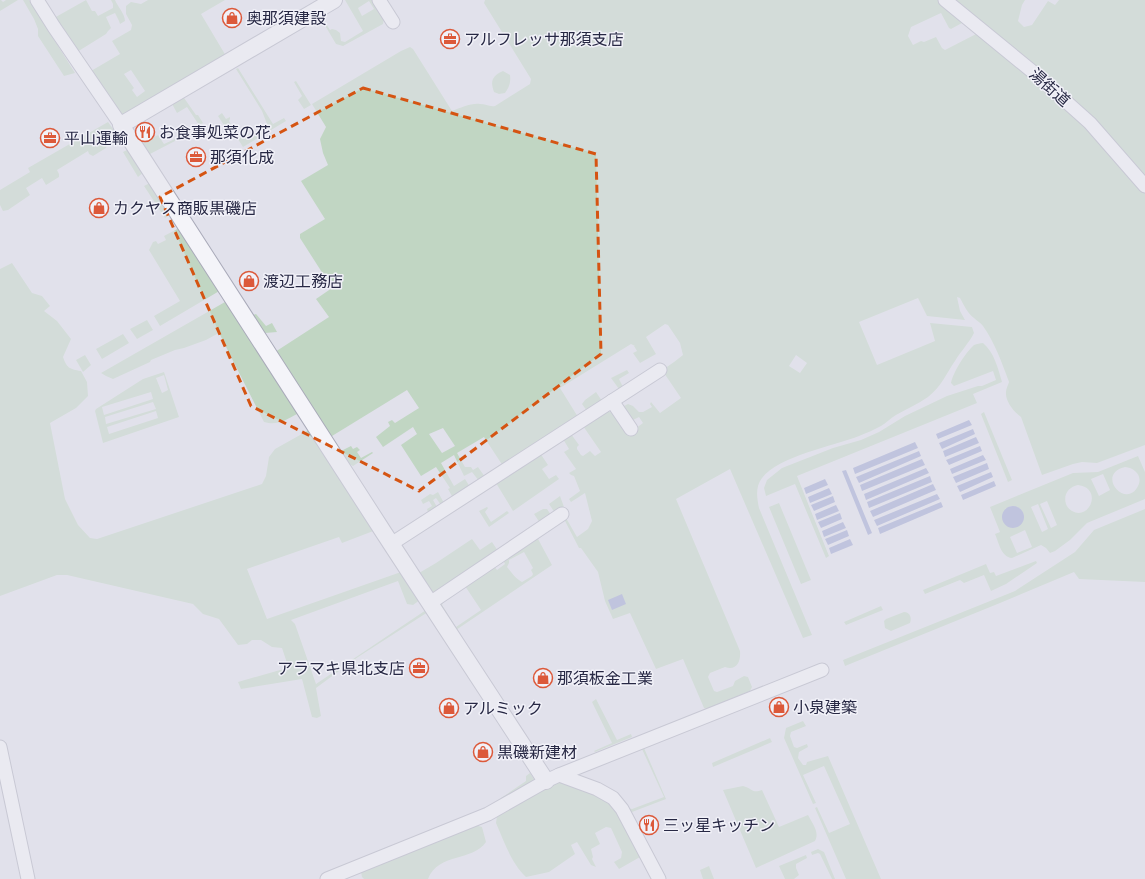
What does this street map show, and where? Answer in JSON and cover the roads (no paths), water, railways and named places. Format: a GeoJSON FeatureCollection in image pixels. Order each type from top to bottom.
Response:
{"type":"FeatureCollection","features":[{"type":"Feature","properties":{"kind":"street"},"geometry":{"type":"LineString","coordinates":[[37,0],[121,125],[430,603],[552,778],[597,789],[613,798],[622,809],[658,879]]}},
{"type":"Feature","properties":{"kind":"street"},"geometry":{"type":"LineString","coordinates":[[121,125],[334,0]]}},
{"type":"Feature","properties":{"kind":"street"},"geometry":{"type":"LineString","coordinates":[[379,0],[392,22]]}},
{"type":"Feature","properties":{"kind":"street","name":"湯街道"},"geometry":{"type":"LineString","coordinates":[[945,0],[1033,72],[1090,123],[1145,186]]}},
{"type":"Feature","properties":{"kind":"street"},"geometry":{"type":"LineString","coordinates":[[391,544],[660,370]]}},
{"type":"Feature","properties":{"kind":"street"},"geometry":{"type":"LineString","coordinates":[[612,401],[631,429]]}},
{"type":"Feature","properties":{"kind":"street"},"geometry":{"type":"LineString","coordinates":[[430,603],[562,514]]}},
{"type":"Feature","properties":{"kind":"street"},"geometry":{"type":"LineString","coordinates":[[328,879],[488,814],[552,778],[822,670]]}},
{"type":"Feature","properties":{"kind":"street"},"geometry":{"type":"LineString","coordinates":[[0,747],[28,879]]}},
{"type":"Feature","properties":{"kind":"water"},"geometry":{"type":"Polygon","coordinates":[[[969,420],[972,425],[938,439],[936,434],[969,420]]]}},
{"type":"Feature","properties":{"kind":"water"},"geometry":{"type":"Polygon","coordinates":[[[973,429],[975,434],[942,449],[939,443],[973,429]]]}},
{"type":"Feature","properties":{"kind":"water"},"geometry":{"type":"Polygon","coordinates":[[[976,437],[979,443],[945,457],[943,451],[976,437]]]}},
{"type":"Feature","properties":{"kind":"water"},"geometry":{"type":"Polygon","coordinates":[[[915,442],[918,448],[855,474],[853,468],[915,442]]]}},
{"type":"Feature","properties":{"kind":"water"},"geometry":{"type":"Polygon","coordinates":[[[980,446],[982,451],[949,465],[946,460],[980,446]]]}},
{"type":"Feature","properties":{"kind":"water"},"geometry":{"type":"Polygon","coordinates":[[[919,451],[921,456],[859,483],[856,477],[919,451]]]}},
{"type":"Feature","properties":{"kind":"water"},"geometry":{"type":"Polygon","coordinates":[[[983,455],[986,460],[952,474],[950,469],[983,455]]]}},
{"type":"Feature","properties":{"kind":"water"},"geometry":{"type":"Polygon","coordinates":[[[922,459],[925,465],[862,491],[860,485],[922,459]]]}},
{"type":"Feature","properties":{"kind":"water"},"geometry":{"type":"Polygon","coordinates":[[[987,463],[989,469],[956,483],[953,477],[987,463]]]}},
{"type":"Feature","properties":{"kind":"water"},"geometry":{"type":"Polygon","coordinates":[[[926,468],[929,473],[866,500],[864,494],[926,468]]]}},
{"type":"Feature","properties":{"kind":"water"},"geometry":{"type":"Polygon","coordinates":[[[846,470],[872,533],[868,535],[842,471],[846,470]]]}},
{"type":"Feature","properties":{"kind":"water"},"geometry":{"type":"Polygon","coordinates":[[[991,472],[993,477],[960,492],[957,486],[991,472]]]}},
{"type":"Feature","properties":{"kind":"water"},"geometry":{"type":"Polygon","coordinates":[[[930,476],[932,482],[869,508],[867,502],[930,476]]]}},
{"type":"Feature","properties":{"kind":"water"},"geometry":{"type":"Polygon","coordinates":[[[825,479],[828,485],[806,494],[804,488],[825,479]]]}},
{"type":"Feature","properties":{"kind":"water"},"geometry":{"type":"Polygon","coordinates":[[[994,481],[996,486],[963,500],[961,495],[994,481]]]}},
{"type":"Feature","properties":{"kind":"water"},"geometry":{"type":"Polygon","coordinates":[[[933,484],[936,490],[873,517],[870,511],[933,484]]]}},
{"type":"Feature","properties":{"kind":"water"},"geometry":{"type":"Polygon","coordinates":[[[829,488],[832,494],[810,503],[808,497],[829,488]]]}},
{"type":"Feature","properties":{"kind":"water"},"geometry":{"type":"Polygon","coordinates":[[[937,494],[940,499],[877,526],[874,520],[937,494]]]}},
{"type":"Feature","properties":{"kind":"water"},"geometry":{"type":"Polygon","coordinates":[[[833,496],[835,502],[814,511],[811,505],[833,496]]]}},
{"type":"Feature","properties":{"kind":"water"},"geometry":{"type":"Polygon","coordinates":[[[941,502],[943,507],[880,534],[878,528],[941,502]]]}},
{"type":"Feature","properties":{"kind":"water"},"geometry":{"type":"Polygon","coordinates":[[[836,505],[839,511],[817,520],[815,514],[836,505]]]}},
{"type":"Feature","properties":{"kind":"water"},"geometry":{"type":"Polygon","coordinates":[[[1013,506],[1017,507],[1023,513],[1023,521],[1017,527],[1013,528],[1009,527],[1003,521],[1002,517],[1003,513],[1009,507],[1013,506]]]}},
{"type":"Feature","properties":{"kind":"water"},"geometry":{"type":"Polygon","coordinates":[[[840,513],[842,519],[821,528],[818,522],[840,513]]]}},
{"type":"Feature","properties":{"kind":"water"},"geometry":{"type":"Polygon","coordinates":[[[843,522],[846,528],[824,537],[822,531],[843,522]]]}},
{"type":"Feature","properties":{"kind":"water"},"geometry":{"type":"Polygon","coordinates":[[[847,530],[849,536],[828,545],[825,539],[847,530]]]}},
{"type":"Feature","properties":{"kind":"water"},"geometry":{"type":"Polygon","coordinates":[[[850,539],[853,545],[831,554],[829,548],[850,539]]]}},
{"type":"Feature","properties":{"kind":"water"},"geometry":{"type":"Polygon","coordinates":[[[622,594],[626,604],[612,610],[608,600],[622,594]]]}},
{"type":"Feature","properties":{"kind":"place","name":"奥那須建設"},"geometry":{"type":"Point","coordinates":[232,18]}},
{"type":"Feature","properties":{"kind":"place","name":"アルフレッサ那須支店"},"geometry":{"type":"Point","coordinates":[450,39]}},
{"type":"Feature","properties":{"kind":"place","name":"お食事処菜の花"},"geometry":{"type":"Point","coordinates":[145,132]}},
{"type":"Feature","properties":{"kind":"place","name":"平山運輸"},"geometry":{"type":"Point","coordinates":[50,138]}},
{"type":"Feature","properties":{"kind":"place","name":"那須化成"},"geometry":{"type":"Point","coordinates":[196,157]}},
{"type":"Feature","properties":{"kind":"place","name":"カクヤス商販黒磯店"},"geometry":{"type":"Point","coordinates":[99,208]}},
{"type":"Feature","properties":{"kind":"place","name":"渡辺工務店"},"geometry":{"type":"Point","coordinates":[249,281]}},
{"type":"Feature","properties":{"kind":"place","name":"アラマキ県北支店"},"geometry":{"type":"Point","coordinates":[419,668]}},
{"type":"Feature","properties":{"kind":"place","name":"那須板金工業"},"geometry":{"type":"Point","coordinates":[543,678]}},
{"type":"Feature","properties":{"kind":"place","name":"小泉建築"},"geometry":{"type":"Point","coordinates":[779,707]}},
{"type":"Feature","properties":{"kind":"place","name":"アルミック"},"geometry":{"type":"Point","coordinates":[449,708]}},
{"type":"Feature","properties":{"kind":"place","name":"黒磯新建材"},"geometry":{"type":"Point","coordinates":[483,752]}},
{"type":"Feature","properties":{"kind":"place","name":"三ッ星キッチン"},"geometry":{"type":"Point","coordinates":[649,825]}}]}
